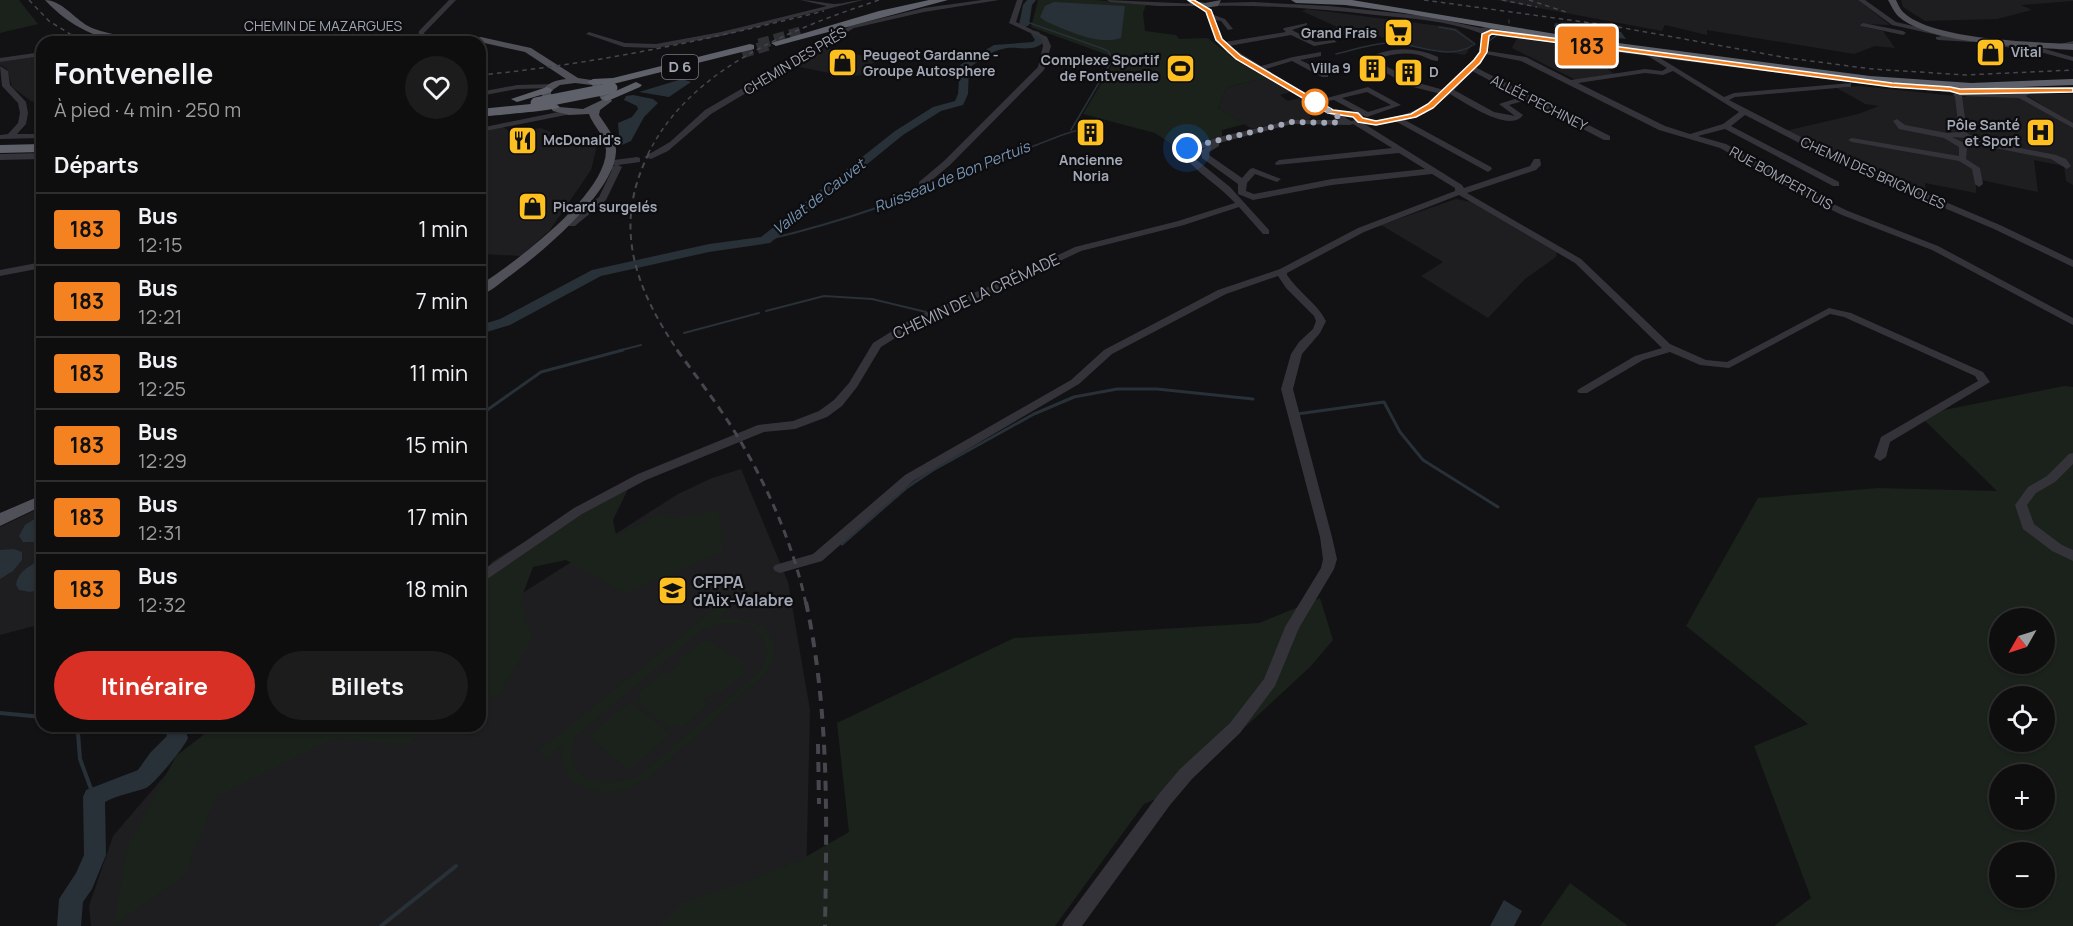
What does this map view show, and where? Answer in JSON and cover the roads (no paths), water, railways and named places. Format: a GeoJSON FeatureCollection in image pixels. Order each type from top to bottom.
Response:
{"type":"FeatureCollection","features":[{"type":"Feature","properties":{"kind":"highway"},"geometry":{"type":"LineString","coordinates":[[804,31],[928,0]]}},
{"type":"Feature","properties":{"kind":"highway"},"geometry":{"type":"LineString","coordinates":[[776,43],[883,13],[943,0]]}},
{"type":"Feature","properties":{"kind":"highway"},"geometry":{"type":"LineString","coordinates":[[1296,0],[1346,4],[1464,21]]}},
{"type":"Feature","properties":{"kind":"highway"},"geometry":{"type":"LineString","coordinates":[[1331,0],[1580,41],[1870,79],[1971,86],[2072,86]]}},
{"type":"Feature","properties":{"kind":"highway"},"geometry":{"type":"LineString","coordinates":[[1351,0],[1616,43],[1896,79],[2072,86]]}},
{"type":"Feature","properties":{"kind":"highway"},"geometry":{"type":"LineString","coordinates":[[1374,0],[1449,15]]}},
{"type":"Feature","properties":{"kind":"highway"},"geometry":{"type":"LineString","coordinates":[[609,90],[619,90],[750,48]]}},
{"type":"Feature","properties":{"kind":"highway"},"geometry":{"type":"LineString","coordinates":[[593,82],[623,79],[750,48]]}},
{"type":"Feature","properties":{"kind":"highway","name":"D 6"},"geometry":{"type":"LineString","coordinates":[[486,108],[609,90],[750,48]]}},
{"type":"Feature","properties":{"kind":"highway"},"geometry":{"type":"LineString","coordinates":[[486,108],[528,97],[552,86]]}},
{"type":"Feature","properties":{"kind":"highway"},"geometry":{"type":"LineString","coordinates":[[486,109],[541,106],[555,108]]}},
{"type":"Feature","properties":{"kind":"highway"},"geometry":{"type":"LineString","coordinates":[[2,145],[36,147]]}},
{"type":"Feature","properties":{"kind":"main road"},"geometry":{"type":"LineString","coordinates":[[49,0],[83,27],[99,36]]}},
{"type":"Feature","properties":{"kind":"main road"},"geometry":{"type":"LineString","coordinates":[[55,0],[83,27]]}},
{"type":"Feature","properties":{"kind":"main road"},"geometry":{"type":"LineString","coordinates":[[1894,0],[1893,6],[1911,20],[1973,39],[2011,44],[2073,47]]}},
{"type":"Feature","properties":{"kind":"main road"},"geometry":{"type":"LineString","coordinates":[[1194,2],[1214,6]]}},
{"type":"Feature","properties":{"kind":"main road","name":"CHEMIN DE MAZARGUES"},"geometry":{"type":"LineString","coordinates":[[486,42],[508,44],[536,54],[562,74],[575,80]]}},
{"type":"Feature","properties":{"kind":"main road"},"geometry":{"type":"LineString","coordinates":[[551,64],[559,76],[546,94],[555,108],[588,119],[601,140],[603,154],[598,173],[571,221]]}},
{"type":"Feature","properties":{"kind":"main road"},"geometry":{"type":"LineString","coordinates":[[552,86],[575,80],[593,82],[609,90],[606,103],[596,108],[571,112]]}},
{"type":"Feature","properties":{"kind":"main road"},"geometry":{"type":"LineString","coordinates":[[486,287],[531,256],[571,221],[589,196],[607,166],[611,147],[594,115],[596,108]]}},
{"type":"Feature","properties":{"kind":"main road"},"geometry":{"type":"LineString","coordinates":[[0,520],[36,503]]}},
{"type":"Feature","properties":{"kind":"street","name":"CHEMIN DE MAZARGUES"},"geometry":{"type":"LineString","coordinates":[[420,36],[421,32],[453,0]]}},
{"type":"Feature","properties":{"kind":"street"},"geometry":{"type":"LineString","coordinates":[[803,0],[836,6]]}},
{"type":"Feature","properties":{"kind":"street"},"geometry":{"type":"LineString","coordinates":[[589,34],[624,45],[656,46],[710,36],[860,0]]}},
{"type":"Feature","properties":{"kind":"street","name":"CHEMIN DES PRÉS"},"geometry":{"type":"LineString","coordinates":[[652,156],[669,148],[691,124],[708,112],[852,27],[924,10],[996,0]]}},
{"type":"Feature","properties":{"kind":"street"},"geometry":{"type":"LineString","coordinates":[[922,184],[954,156],[1041,68],[1047,45],[1044,37],[1012,23],[1020,0]]}},
{"type":"Feature","properties":{"kind":"street"},"geometry":{"type":"LineString","coordinates":[[1110,0],[1177,4],[1194,2]]}},
{"type":"Feature","properties":{"kind":"street"},"geometry":{"type":"LineString","coordinates":[[1861,0],[1894,24],[2045,51],[2072,59]]}},
{"type":"Feature","properties":{"kind":"street"},"geometry":{"type":"LineString","coordinates":[[1214,6],[1241,3],[1307,6],[1409,16],[1485,31],[1794,74],[1945,91],[1956,95],[2017,93],[2072,86]]}},
{"type":"Feature","properties":{"kind":"street"},"geometry":{"type":"LineString","coordinates":[[1214,6],[1230,29]]}},
{"type":"Feature","properties":{"kind":"street"},"geometry":{"type":"LineString","coordinates":[[1214,6],[1215,32],[1223,45],[1339,118]]}},
{"type":"Feature","properties":{"kind":"street"},"geometry":{"type":"LineString","coordinates":[[1305,24],[1286,29],[1314,44],[1334,42]]}},
{"type":"Feature","properties":{"kind":"street"},"geometry":{"type":"LineString","coordinates":[[1863,25],[1911,34],[1973,39]]}},
{"type":"Feature","properties":{"kind":"street"},"geometry":{"type":"LineString","coordinates":[[1266,232],[1227,189],[1186,155],[1185,151],[1222,139],[1292,122],[1339,118],[1376,123],[1421,112],[1447,92],[1471,68],[1483,52],[1485,31]]}},
{"type":"Feature","properties":{"kind":"street"},"geometry":{"type":"LineString","coordinates":[[1223,45],[1292,33]]}},
{"type":"Feature","properties":{"kind":"street"},"geometry":{"type":"LineString","coordinates":[[2056,46],[2073,43]]}},
{"type":"Feature","properties":{"kind":"street"},"geometry":{"type":"LineString","coordinates":[[1435,59],[1419,52],[1408,51],[1370,60],[1416,86],[1447,92],[1508,120],[1516,118],[1518,113],[1503,104],[1528,97]]}},
{"type":"Feature","properties":{"kind":"street","name":"RUE BOMPERTUIS"},"geometry":{"type":"LineString","coordinates":[[1483,52],[1523,59],[1662,128],[1693,135],[1723,146],[1787,184],[1845,213],[1960,260],[2073,322]]}},
{"type":"Feature","properties":{"kind":"street"},"geometry":{"type":"LineString","coordinates":[[1259,69],[1317,54]]}},
{"type":"Feature","properties":{"kind":"street","name":"CHEMIN DES BRIGNOLES"},"geometry":{"type":"LineString","coordinates":[[1648,54],[1744,112],[1856,168],[1997,227],[2073,264]]}},
{"type":"Feature","properties":{"kind":"street"},"geometry":{"type":"LineString","coordinates":[[0,60],[36,55]]}},
{"type":"Feature","properties":{"kind":"street"},"geometry":{"type":"LineString","coordinates":[[1293,59],[1325,75]]}},
{"type":"Feature","properties":{"kind":"street"},"geometry":{"type":"LineString","coordinates":[[0,68],[4,71],[6,86],[22,102],[24,113],[22,124],[2,145]]}},
{"type":"Feature","properties":{"kind":"street","name":"ALLÉE PECHINEY"},"geometry":{"type":"LineString","coordinates":[[1471,68],[1606,138]]}},
{"type":"Feature","properties":{"kind":"street"},"geometry":{"type":"LineString","coordinates":[[1571,82],[1645,71],[1664,74],[1672,69]]}},
{"type":"Feature","properties":{"kind":"street"},"geometry":{"type":"LineString","coordinates":[[1725,99],[1734,95],[1843,86],[1849,85],[1850,81]]}},
{"type":"Feature","properties":{"kind":"street"},"geometry":{"type":"LineString","coordinates":[[486,93],[517,87],[552,86]]}},
{"type":"Feature","properties":{"kind":"street"},"geometry":{"type":"LineString","coordinates":[[1368,89],[1397,105],[1367,115],[1331,98],[1368,89]]}},
{"type":"Feature","properties":{"kind":"street"},"geometry":{"type":"LineString","coordinates":[[2017,93],[2073,126]]}},
{"type":"Feature","properties":{"kind":"street"},"geometry":{"type":"LineString","coordinates":[[1960,94],[1963,135]]}},
{"type":"Feature","properties":{"kind":"street"},"geometry":{"type":"LineString","coordinates":[[546,118],[555,108]]}},
{"type":"Feature","properties":{"kind":"street"},"geometry":{"type":"LineString","coordinates":[[486,129],[571,112]]}},
{"type":"Feature","properties":{"kind":"street"},"geometry":{"type":"LineString","coordinates":[[1693,135],[1726,126],[1744,112]]}},
{"type":"Feature","properties":{"kind":"street"},"geometry":{"type":"LineString","coordinates":[[1398,119],[1488,169]]}},
{"type":"Feature","properties":{"kind":"street"},"geometry":{"type":"LineString","coordinates":[[1897,121],[1902,127],[1947,136],[1963,145],[1975,145],[1978,142]]}},
{"type":"Feature","properties":{"kind":"street"},"geometry":{"type":"LineString","coordinates":[[1356,122],[1459,187],[1460,192],[1578,261],[1671,348],[1704,363],[1729,365],[1828,311],[1838,312],[1979,374],[1984,382],[1885,440],[1880,457]]}},
{"type":"Feature","properties":{"kind":"street"},"geometry":{"type":"LineString","coordinates":[[1726,126],[1836,184]]}},
{"type":"Feature","properties":{"kind":"street"},"geometry":{"type":"LineString","coordinates":[[1947,136],[1963,135],[1978,142],[2053,157],[2063,161],[2067,166]]}},
{"type":"Feature","properties":{"kind":"street"},"geometry":{"type":"LineString","coordinates":[[0,137],[2,145]]}},
{"type":"Feature","properties":{"kind":"street"},"geometry":{"type":"LineString","coordinates":[[2,145],[36,137]]}},
{"type":"Feature","properties":{"kind":"street"},"geometry":{"type":"LineString","coordinates":[[1222,139],[1203,153],[1243,183]]}},
{"type":"Feature","properties":{"kind":"street"},"geometry":{"type":"LineString","coordinates":[[1852,140],[1961,159],[1976,168],[1979,184]]}},
{"type":"Feature","properties":{"kind":"street"},"geometry":{"type":"LineString","coordinates":[[1961,159],[1963,145]]}},
{"type":"Feature","properties":{"kind":"street"},"geometry":{"type":"LineString","coordinates":[[1279,163],[1399,150]]}},
{"type":"Feature","properties":{"kind":"street"},"geometry":{"type":"LineString","coordinates":[[0,157],[36,156]]}},
{"type":"Feature","properties":{"kind":"street"},"geometry":{"type":"LineString","coordinates":[[607,166],[637,160]]}},
{"type":"Feature","properties":{"kind":"street"},"geometry":{"type":"LineString","coordinates":[[780,568],[817,558],[909,478],[1075,382],[1108,352],[1222,292],[1283,271],[1361,230],[1460,192],[1533,168],[1537,165],[1537,161]]}},
{"type":"Feature","properties":{"kind":"street"},"geometry":{"type":"LineString","coordinates":[[1277,179],[1253,171],[1243,183],[1241,192],[1258,197],[1332,182],[1434,171]]}},
{"type":"Feature","properties":{"kind":"street","name":"CHEMIN DE LA CRÉMADE"},"geometry":{"type":"LineString","coordinates":[[486,575],[579,511],[642,477],[762,428],[795,425],[823,414],[838,403],[853,385],[877,345],[917,320],[1008,282],[1078,249],[1181,223],[1240,204]]}},
{"type":"Feature","properties":{"kind":"street"},"geometry":{"type":"LineString","coordinates":[[0,273],[36,266]]}},
{"type":"Feature","properties":{"kind":"street"},"geometry":{"type":"LineString","coordinates":[[1071,926],[1164,800],[1186,774],[1235,728],[1260,698],[1274,675],[1297,616],[1327,569],[1330,559],[1326,537],[1287,389],[1290,370],[1298,352],[1320,328],[1321,321],[1284,280],[1283,271]]}},
{"type":"Feature","properties":{"kind":"street"},"geometry":{"type":"LineString","coordinates":[[1583,391],[1639,358],[1671,348]]}},
{"type":"Feature","properties":{"kind":"street"},"geometry":{"type":"LineString","coordinates":[[2073,457],[2051,479],[2032,490],[2021,505],[2028,526],[2057,548],[2073,556]]}},
{"type":"Feature","properties":{"kind":"waterway","name":"Vallat de Cauvet"},"geometry":{"type":"LineString","coordinates":[[1024,25],[1028,5],[1032,0]]}},
{"type":"Feature","properties":{"kind":"waterway"},"geometry":{"type":"LineString","coordinates":[[1024,21],[1101,48],[1108,51],[1113,59],[1071,130]]}},
{"type":"Feature","properties":{"kind":"waterway","name":"Ruisseau de Bon Pertuis"},"geometry":{"type":"LineString","coordinates":[[1336,54],[1387,43],[1443,52],[1454,52],[1475,44],[1455,30],[1439,27]]}},
{"type":"Feature","properties":{"kind":"waterway","name":"Vallat de Cauvet"},"geometry":{"type":"LineString","coordinates":[[486,328],[505,322],[597,273],[709,248],[765,240],[899,133],[937,109],[959,103],[963,94],[964,67],[998,47],[1032,46],[1040,41],[1036,34]]}},
{"type":"Feature","properties":{"kind":"waterway","name":"Ruisseau de Bon Pertuis"},"geometry":{"type":"LineString","coordinates":[[1488,42],[1497,35]]}},
{"type":"Feature","properties":{"kind":"waterway","name":"Ruisseau de Bon Pertuis"},"geometry":{"type":"LineString","coordinates":[[1013,154],[1104,122]]}},
{"type":"Feature","properties":{"kind":"waterway","name":"Ruisseau de Bon Pertuis"},"geometry":{"type":"LineString","coordinates":[[765,240],[830,223],[893,202],[1017,153]]}},
{"type":"Feature","properties":{"kind":"waterway"},"geometry":{"type":"LineString","coordinates":[[766,311],[824,296],[872,299],[926,312]]}},
{"type":"Feature","properties":{"kind":"waterway"},"geometry":{"type":"LineString","coordinates":[[684,333],[759,313]]}},
{"type":"Feature","properties":{"kind":"waterway"},"geometry":{"type":"LineString","coordinates":[[618,351],[641,345]]}},
{"type":"Feature","properties":{"kind":"waterway"},"geometry":{"type":"LineString","coordinates":[[486,411],[541,372],[623,350]]}},
{"type":"Feature","properties":{"kind":"waterway"},"geometry":{"type":"LineString","coordinates":[[842,544],[906,488],[933,470],[1034,414],[1074,397],[1117,389],[1157,389],[1253,399]]}},
{"type":"Feature","properties":{"kind":"waterway"},"geometry":{"type":"LineString","coordinates":[[1297,414],[1384,402],[1400,432],[1423,460],[1498,507]]}},
{"type":"Feature","properties":{"kind":"waterway"},"geometry":{"type":"LineString","coordinates":[[0,713],[36,716]]}},
{"type":"Feature","properties":{"kind":"waterway"},"geometry":{"type":"LineString","coordinates":[[78,732],[80,759],[94,797]]}},
{"type":"Feature","properties":{"kind":"waterway"},"geometry":{"type":"LineString","coordinates":[[69,926],[71,899],[84,881],[95,855],[94,797],[146,777],[158,759],[178,738],[176,732]]}},
{"type":"Feature","properties":{"kind":"waterway"},"geometry":{"type":"LineString","coordinates":[[381,926],[456,866]]}},
{"type":"Feature","properties":{"kind":"tunnel"},"geometry":{"type":"LineString","coordinates":[[759,44],[804,31]]}},
{"type":"Feature","properties":{"kind":"tunnel"},"geometry":{"type":"LineString","coordinates":[[742,53],[772,44]]}},
{"type":"Feature","properties":{"kind":"railway"},"geometry":{"type":"LineString","coordinates":[[29,0],[49,21],[73,36]]}},
{"type":"Feature","properties":{"kind":"railway"},"geometry":{"type":"LineString","coordinates":[[648,154],[667,124],[690,97],[717,75],[747,55],[779,39],[812,24],[879,0]]}},
{"type":"Feature","properties":{"kind":"railway"},"geometry":{"type":"LineString","coordinates":[[1424,0],[1613,26],[1788,58],[1872,69],[1966,75],[2073,70]]}},
{"type":"Feature","properties":{"kind":"railway"},"geometry":{"type":"LineString","coordinates":[[1502,0],[1537,7]]}},
{"type":"Feature","properties":{"kind":"railway"},"geometry":{"type":"LineString","coordinates":[[1529,0],[1569,13]]}},
{"type":"Feature","properties":{"kind":"railway"},"geometry":{"type":"LineString","coordinates":[[486,74],[567,64],[653,49],[824,11]]}},
{"type":"Feature","properties":{"kind":"railway"},"geometry":{"type":"LineString","coordinates":[[649,153],[638,180],[632,206],[631,231],[634,256],[640,280],[650,304],[678,351]]}},
{"type":"Feature","properties":{"kind":"railway"},"geometry":{"type":"LineString","coordinates":[[677,350],[726,419],[756,470],[786,536],[806,604]]}},
{"type":"Feature","properties":{"kind":"railway"},"geometry":{"type":"LineString","coordinates":[[806,602],[814,642],[823,723],[826,804],[825,926]]}},
{"type":"Feature","properties":{"kind":"railway"},"geometry":{"type":"LineString","coordinates":[[818,744],[819,804]]}},
{"type":"Feature","properties":{"kind":"place","name":"Grand Frais"},"geometry":{"type":"Point","coordinates":[1398,33]}},
{"type":"Feature","properties":{"kind":"place","name":"Vital"},"geometry":{"type":"Point","coordinates":[1990,52]}},
{"type":"Feature","properties":{"kind":"place","name":"Peugeot Gardanne - Groupe Autosphere"},"geometry":{"type":"Point","coordinates":[842,63]}},
{"type":"Feature","properties":{"kind":"place","name":"Complexe Sportif de Fontvenelle"},"geometry":{"type":"Point","coordinates":[1180,68]}},
{"type":"Feature","properties":{"kind":"place","name":"Villa 9"},"geometry":{"type":"Point","coordinates":[1372,68]}},
{"type":"Feature","properties":{"kind":"place","name":"D"},"geometry":{"type":"Point","coordinates":[1408,72]}},
{"type":"Feature","properties":{"kind":"place","name":"Ancienne Noria"},"geometry":{"type":"Point","coordinates":[1091,133]}},
{"type":"Feature","properties":{"kind":"place","name":"Pôle Santé et Sport"},"geometry":{"type":"Point","coordinates":[2041,133]}},
{"type":"Feature","properties":{"kind":"place","name":"McDonald's"},"geometry":{"type":"Point","coordinates":[522,140]}},
{"type":"Feature","properties":{"kind":"place","name":"Picard surgelés"},"geometry":{"type":"Point","coordinates":[532,207]}},
{"type":"Feature","properties":{"kind":"place","name":"CFPPA d'Aix-Valabre"},"geometry":{"type":"Point","coordinates":[672,591]}}]}
